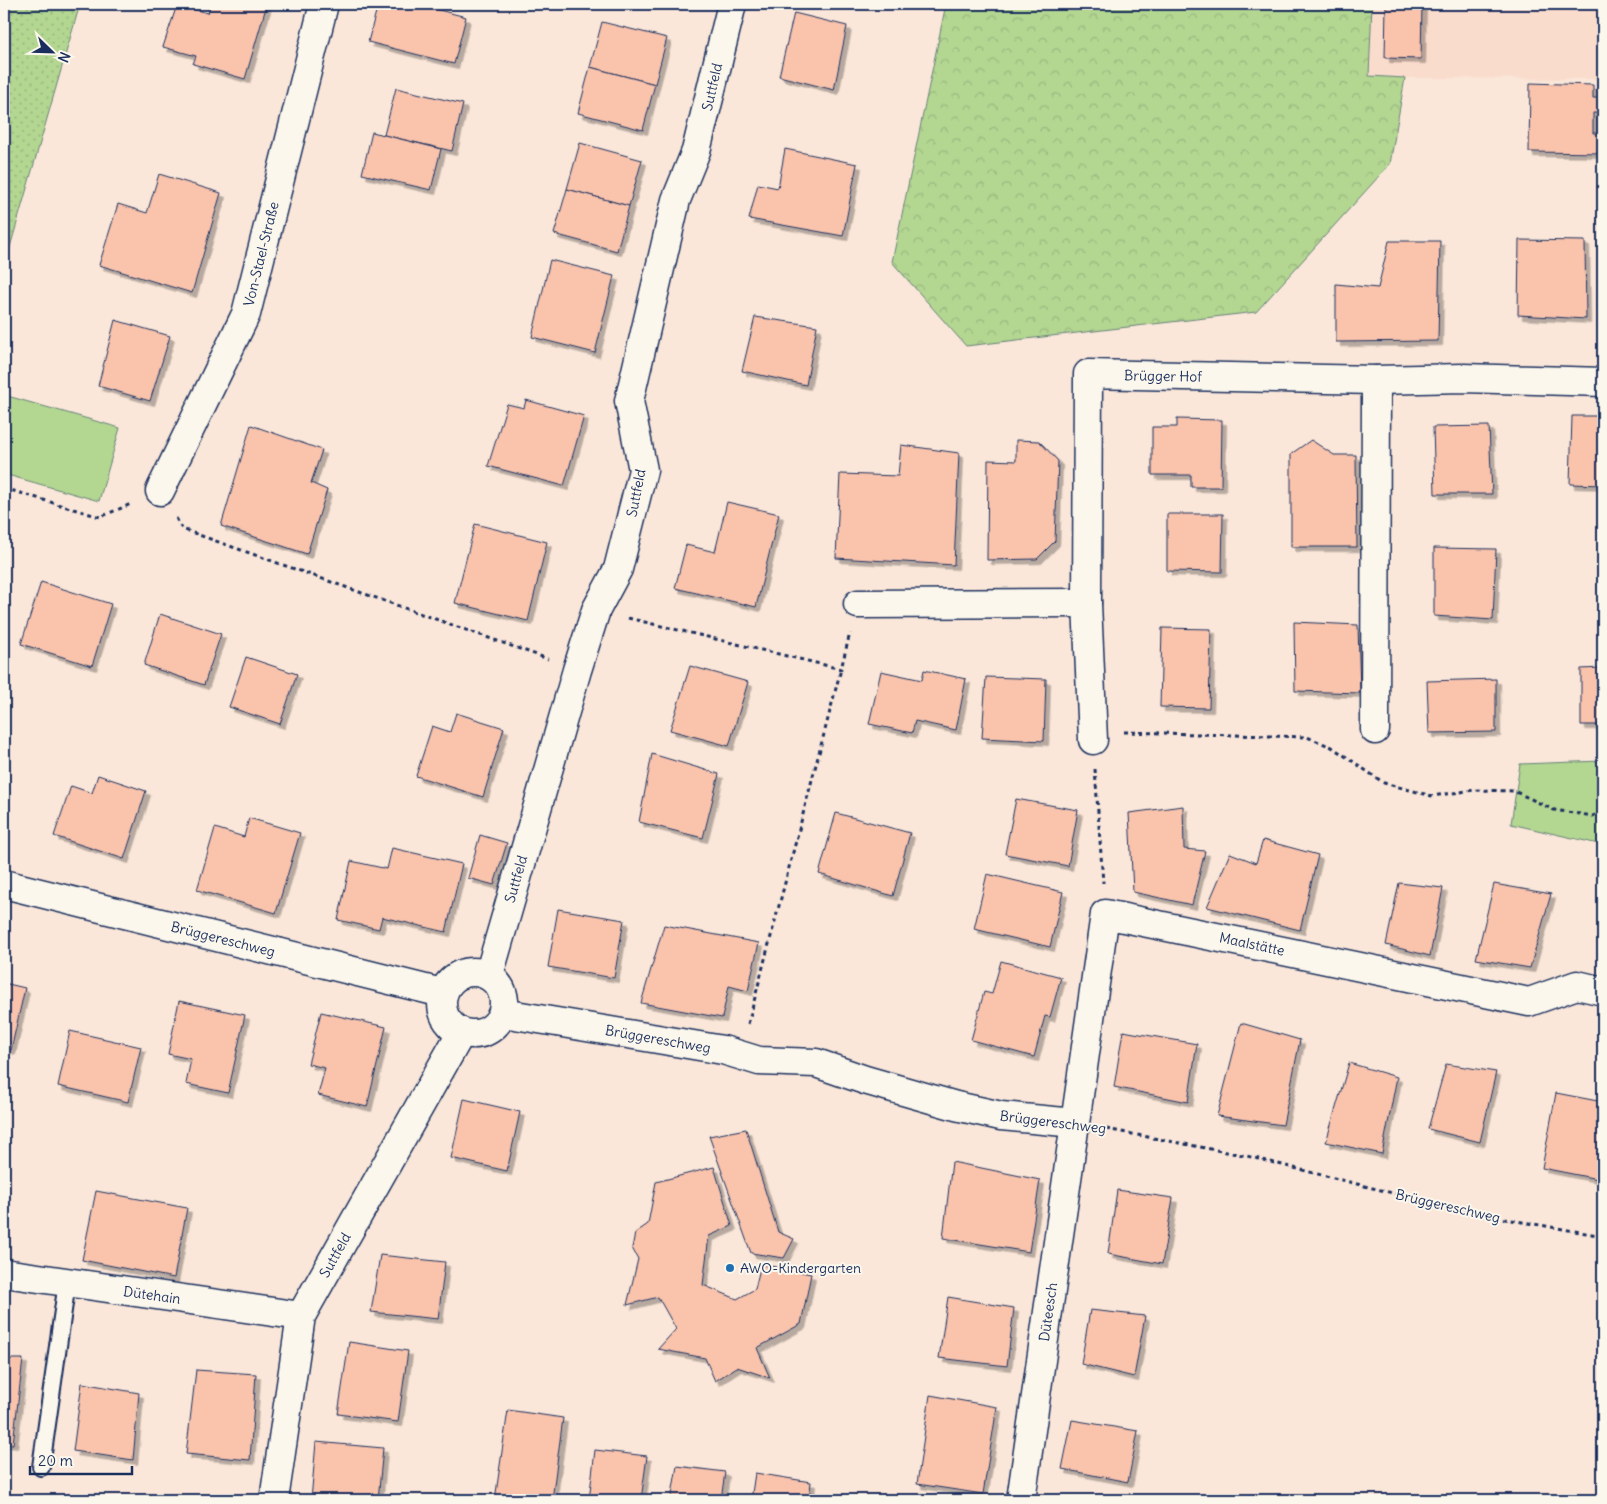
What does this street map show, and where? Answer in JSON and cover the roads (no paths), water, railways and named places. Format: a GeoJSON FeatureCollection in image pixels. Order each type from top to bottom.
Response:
{"type":"FeatureCollection","features":[{"type":"Feature","properties":{"kind":"street","name":"Von-Stael-Straße"},"geometry":{"type":"LineString","coordinates":[[160,491],[246,314],[324,4]]}},
{"type":"Feature","properties":{"kind":"street","name":"Suttfeld"},"geometry":{"type":"LineString","coordinates":[[489,975],[577,670],[596,610],[618,568],[644,470],[629,401],[676,200],[696,152],[732,4]]}},
{"type":"Feature","properties":{"kind":"street","name":"Brügger Hof"},"geometry":{"type":"LineString","coordinates":[[1093,740],[1087,603],[1088,374],[1376,380],[1462,378],[1603,382]]}},
{"type":"Feature","properties":{"kind":"street"},"geometry":{"type":"LineString","coordinates":[[1375,730],[1376,380]]}},
{"type":"Feature","properties":{"kind":"street"},"geometry":{"type":"LineString","coordinates":[[858,604],[1087,603]]}},
{"type":"Feature","properties":{"kind":"street","name":"Brüggereschweg"},"geometry":{"type":"LineString","coordinates":[[4,884],[442,993]]}},
{"type":"Feature","properties":{"kind":"street","name":"Maalstätte"},"geometry":{"type":"LineString","coordinates":[[1075,1123],[1105,914],[1529,1002],[1577,985],[1603,991]]}},
{"type":"Feature","properties":{"kind":"street"},"geometry":{"type":"LineString","coordinates":[[476,971],[489,975],[499,986],[504,999],[499,1021],[486,1032],[469,1035],[461,1032],[446,1020],[442,1012],[442,993],[450,981],[462,973],[476,971]]}},
{"type":"Feature","properties":{"kind":"street","name":"Brüggereschweg"},"geometry":{"type":"LineString","coordinates":[[502,1013],[724,1050],[759,1061],[816,1063],[864,1080],[956,1106],[1001,1116],[1075,1123]]}},
{"type":"Feature","properties":{"kind":"street","name":"Suttfeld"},"geometry":{"type":"LineString","coordinates":[[274,1500],[301,1316],[461,1032]]}},
{"type":"Feature","properties":{"kind":"street","name":"Düteesch"},"geometry":{"type":"LineString","coordinates":[[1021,1500],[1075,1123]]}},
{"type":"Feature","properties":{"kind":"street","name":"Dütehain"},"geometry":{"type":"LineString","coordinates":[[4,1273],[301,1316]]}},
{"type":"Feature","properties":{"kind":"lane"},"geometry":{"type":"LineString","coordinates":[[41,1467],[67,1282]]}},
{"type":"Feature","properties":{"kind":"place","name":"AWO-Kindergarten"},"geometry":{"type":"Point","coordinates":[730,1268]}}]}
